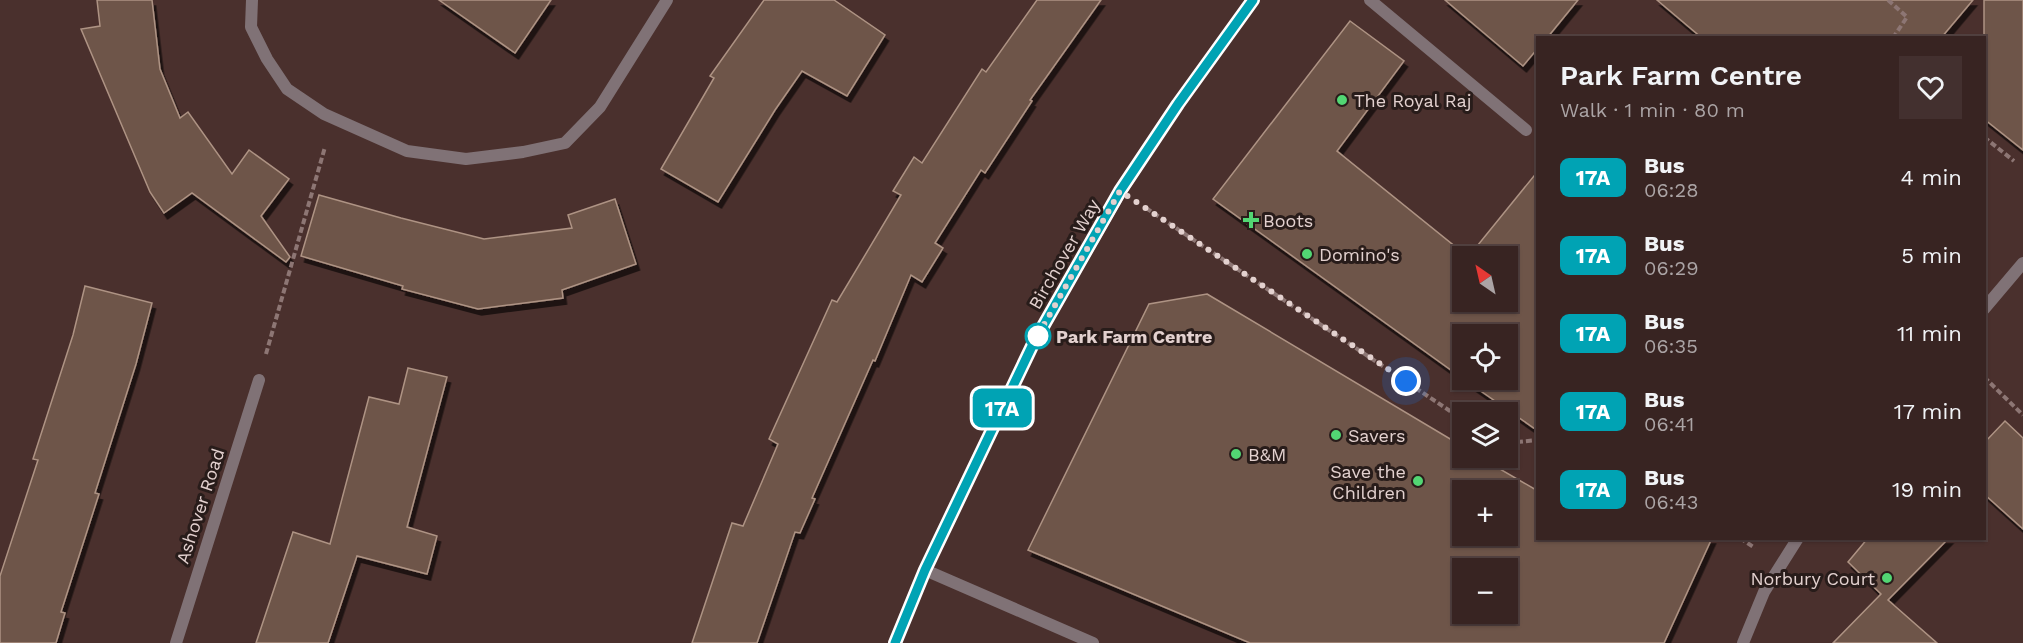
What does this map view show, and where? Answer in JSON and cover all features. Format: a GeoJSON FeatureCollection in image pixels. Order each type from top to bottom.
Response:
{"type":"FeatureCollection","features":[{"type":"Feature","properties":{"kind":"street"},"geometry":{"type":"LineString","coordinates":[[252,0],[251,27],[267,59],[287,89],[324,114],[406,151],[466,159],[523,152],[565,143],[600,107],[667,0]]}},
{"type":"Feature","properties":{"kind":"street","name":"Birchover Way"},"geometry":{"type":"LineString","coordinates":[[895,643],[925,570],[1033,344],[1120,191],[1252,0]]}},
{"type":"Feature","properties":{"kind":"street"},"geometry":{"type":"LineString","coordinates":[[1370,0],[1526,130]]}},
{"type":"Feature","properties":{"kind":"street"},"geometry":{"type":"LineString","coordinates":[[1986,307],[2023,263]]}},
{"type":"Feature","properties":{"kind":"street","name":"Ashover Road"},"geometry":{"type":"LineString","coordinates":[[176,643],[259,380]]}},
{"type":"Feature","properties":{"kind":"street"},"geometry":{"type":"LineString","coordinates":[[1743,643],[1764,592],[1797,540]]}},
{"type":"Feature","properties":{"kind":"street"},"geometry":{"type":"LineString","coordinates":[[925,570],[1093,643]]}},
{"type":"Feature","properties":{"kind":"path"},"geometry":{"type":"LineString","coordinates":[[1888,0],[1907,17],[1894,36]]}},
{"type":"Feature","properties":{"kind":"path"},"geometry":{"type":"LineString","coordinates":[[259,380],[333,118]]}},
{"type":"Feature","properties":{"kind":"path"},"geometry":{"type":"LineString","coordinates":[[1986,139],[2014,161]]}},
{"type":"Feature","properties":{"kind":"path"},"geometry":{"type":"LineString","coordinates":[[1120,191],[1452,412]]}},
{"type":"Feature","properties":{"kind":"path"},"geometry":{"type":"LineString","coordinates":[[1986,379],[2023,415]]}},
{"type":"Feature","properties":{"kind":"path"},"geometry":{"type":"LineString","coordinates":[[1518,442],[1536,440]]}},
{"type":"Feature","properties":{"kind":"building"},"geometry":{"type":"Polygon","coordinates":[[[97,0],[152,0],[160,69],[180,118],[188,112],[232,174],[249,150],[289,179],[261,216],[290,257],[286,262],[192,193],[164,213],[150,192],[81,29],[100,26],[97,0]]]}},
{"type":"Feature","properties":{"kind":"building"},"geometry":{"type":"Polygon","coordinates":[[[439,0],[551,0],[515,53],[439,0]]]}},
{"type":"Feature","properties":{"kind":"building"},"geometry":{"type":"Polygon","coordinates":[[[764,0],[834,0],[885,35],[847,96],[802,71],[718,202],[661,169],[714,78],[710,76],[764,0]]]}},
{"type":"Feature","properties":{"kind":"building"},"geometry":{"type":"Polygon","coordinates":[[[1037,0],[1101,0],[1030,100],[1032,101],[985,173],[981,170],[935,243],[943,248],[922,282],[911,275],[875,361],[873,360],[812,498],[815,499],[800,533],[795,532],[757,643],[692,643],[732,523],[743,526],[778,444],[769,439],[832,300],[837,302],[901,195],[893,191],[914,157],[922,163],[982,69],[986,72],[1037,0]]]}},
{"type":"Feature","properties":{"kind":"building"},"geometry":{"type":"Polygon","coordinates":[[[1445,0],[1578,0],[1549,36],[1536,36],[1536,50],[1523,66],[1445,0]]]}},
{"type":"Feature","properties":{"kind":"building"},"geometry":{"type":"Polygon","coordinates":[[[1657,0],[1973,0],[1943,36],[1700,36],[1657,0]]]}},
{"type":"Feature","properties":{"kind":"building"},"geometry":{"type":"Polygon","coordinates":[[[1984,0],[2023,0],[2023,150],[1986,121],[1986,36],[1984,36],[1984,0]]]}},
{"type":"Feature","properties":{"kind":"building"},"geometry":{"type":"Polygon","coordinates":[[[1350,21],[1404,61],[1337,151],[1455,246],[1452,246],[1452,312],[1518,312],[1518,246],[1477,246],[1536,173],[1536,430],[1518,417],[1518,402],[1496,402],[1479,390],[1518,390],[1518,324],[1452,324],[1452,371],[1213,199],[1350,21]]]}},
{"type":"Feature","properties":{"kind":"building"},"geometry":{"type":"Polygon","coordinates":[[[319,195],[484,239],[572,228],[568,215],[615,199],[636,264],[562,290],[563,298],[478,309],[402,289],[403,286],[301,256],[319,195]]]}},
{"type":"Feature","properties":{"kind":"building"},"geometry":{"type":"Polygon","coordinates":[[[85,286],[152,303],[136,364],[95,493],[99,494],[61,612],[65,613],[56,643],[0,643],[0,576],[38,460],[33,459],[73,335],[85,286]]]}},
{"type":"Feature","properties":{"kind":"building"},"geometry":{"type":"Polygon","coordinates":[[[1207,294],[1452,440],[1452,468],[1498,468],[1536,490],[1536,540],[1711,540],[1664,643],[1250,643],[1028,550],[1149,304],[1207,294]]]}},
{"type":"Feature","properties":{"kind":"building"},"geometry":{"type":"Polygon","coordinates":[[[408,368],[447,377],[407,527],[437,536],[427,574],[357,556],[328,643],[256,643],[293,532],[330,544],[369,397],[399,404],[408,368]]]}},
{"type":"Feature","properties":{"kind":"building"},"geometry":{"type":"Polygon","coordinates":[[[2005,421],[2023,438],[2023,529],[1986,496],[1986,441],[2005,421]]]}},
{"type":"Feature","properties":{"kind":"building"},"geometry":{"type":"Polygon","coordinates":[[[1866,540],[1947,540],[1888,600],[1937,643],[1833,643],[1881,594],[1848,562],[1866,540]]]}},
{"type":"Feature","properties":{"kind":"bus line","name":"17A"},"geometry":{"type":"LineString","coordinates":[[895,643],[925,570],[1033,344],[1120,191],[1178,104],[1253,0]]}},
{"type":"Feature","properties":{"kind":"place","name":"The Royal Raj"},"geometry":{"type":"Point","coordinates":[1342,100]}},
{"type":"Feature","properties":{"kind":"place","name":"Boots"},"geometry":{"type":"Point","coordinates":[1251,220]}},
{"type":"Feature","properties":{"kind":"place","name":"Domino's"},"geometry":{"type":"Point","coordinates":[1307,254]}},
{"type":"Feature","properties":{"kind":"place","name":"Park Farm Centre"},"geometry":{"type":"Point","coordinates":[1038,336]}},
{"type":"Feature","properties":{"kind":"place","name":"Savers"},"geometry":{"type":"Point","coordinates":[1336,435]}},
{"type":"Feature","properties":{"kind":"place","name":"B&M"},"geometry":{"type":"Point","coordinates":[1236,454]}},
{"type":"Feature","properties":{"kind":"place","name":"Save the Children"},"geometry":{"type":"Point","coordinates":[1418,481]}},
{"type":"Feature","properties":{"kind":"place","name":"Norbury Court"},"geometry":{"type":"Point","coordinates":[1887,578]}},
{"type":"Feature","properties":{"kind":"route"},"geometry":{"type":"LineString","coordinates":[[1038,336],[1033,344],[1120,191],[1406,381]]}}]}
